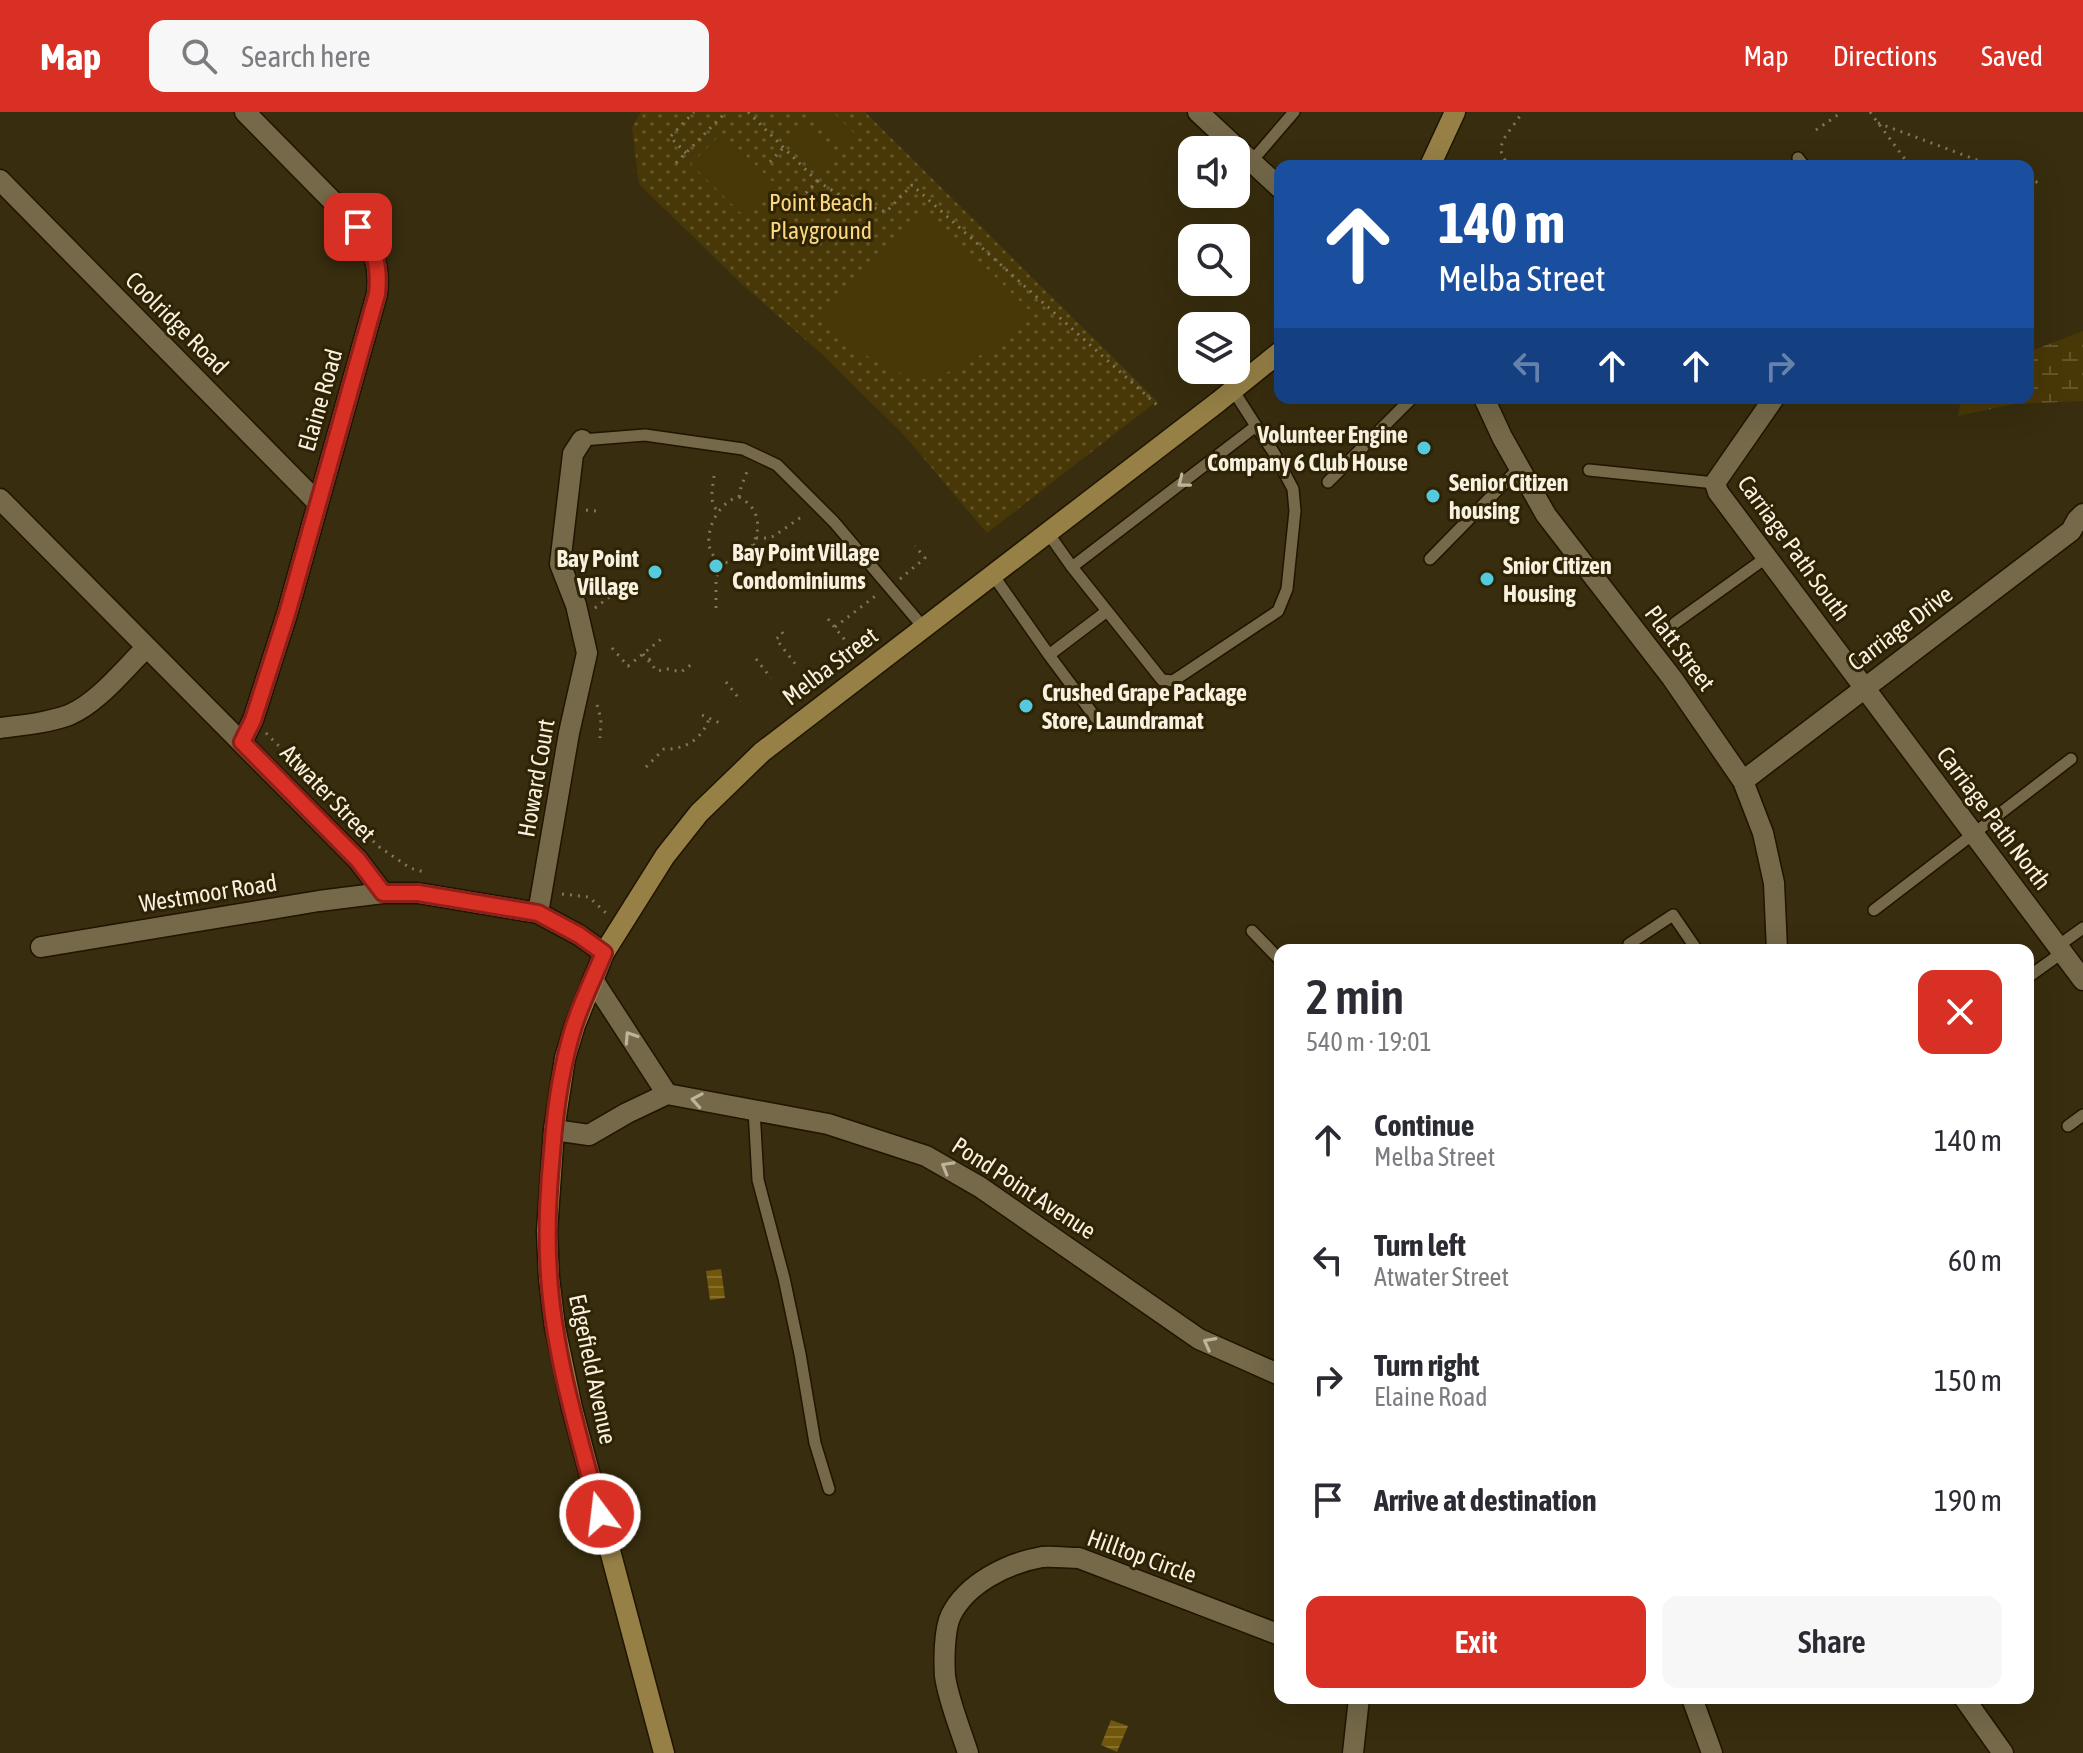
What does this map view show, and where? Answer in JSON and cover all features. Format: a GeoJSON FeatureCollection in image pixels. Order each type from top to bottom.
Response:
{"type":"FeatureCollection","features":[{"type":"Feature","properties":{"kind":"main road"},"geometry":{"type":"LineString","coordinates":[[1433,160],[1455,112]]}},
{"type":"Feature","properties":{"kind":"main road","name":"Melba Street"},"geometry":{"type":"LineString","coordinates":[[554,1130],[565,1058],[604,953],[665,856],[699,813],[762,752],[1274,357]]}},
{"type":"Feature","properties":{"kind":"main road","name":"Edgefield Avenue"},"geometry":{"type":"LineString","coordinates":[[554,1130],[547,1231],[555,1327],[572,1408],[664,1753]]}},
{"type":"Feature","properties":{"kind":"street","name":"Elaine Road"},"geometry":{"type":"LineString","coordinates":[[242,742],[253,720],[287,614],[377,294],[377,264],[370,244],[358,227],[245,112]]}},
{"type":"Feature","properties":{"kind":"street"},"geometry":{"type":"LineString","coordinates":[[1198,112],[1274,183]]}},
{"type":"Feature","properties":{"kind":"street","name":"Coolridge Road"},"geometry":{"type":"LineString","coordinates":[[0,180],[318,503]]}},
{"type":"Feature","properties":{"kind":"street","name":"Platt Street"},"geometry":{"type":"LineString","coordinates":[[1487,404],[1546,515],[1672,678],[1743,781],[1763,833],[1774,883],[1777,944]]}},
{"type":"Feature","properties":{"kind":"street","name":"Carriage Path South"},"geometry":{"type":"LineString","coordinates":[[1770,404],[1715,483],[1718,492],[1864,688]]}},
{"type":"Feature","properties":{"kind":"street"},"geometry":{"type":"LineString","coordinates":[[578,617],[560,564],[573,454],[582,440]]}},
{"type":"Feature","properties":{"kind":"street","name":"Atwater Street"},"geometry":{"type":"LineString","coordinates":[[0,499],[358,860],[383,893]]}},
{"type":"Feature","properties":{"kind":"street","name":"Carriage Drive"},"geometry":{"type":"LineString","coordinates":[[1743,781],[1864,688],[2077,539],[2077,520],[2083,514]]}},
{"type":"Feature","properties":{"kind":"street","name":"Howard Court"},"geometry":{"type":"LineString","coordinates":[[538,913],[569,733],[587,653],[578,617]]}},
{"type":"Feature","properties":{"kind":"street"},"geometry":{"type":"LineString","coordinates":[[0,728],[72,714],[92,701],[146,648]]}},
{"type":"Feature","properties":{"kind":"street","name":"Carriage Path North"},"geometry":{"type":"LineString","coordinates":[[1864,688],[2083,980]]}},
{"type":"Feature","properties":{"kind":"street"},"geometry":{"type":"LineString","coordinates":[[383,893],[418,893],[538,913],[579,935],[604,953]]}},
{"type":"Feature","properties":{"kind":"street","name":"Westmoor Road"},"geometry":{"type":"LineString","coordinates":[[41,947],[303,903],[383,893]]}},
{"type":"Feature","properties":{"kind":"street"},"geometry":{"type":"LineString","coordinates":[[554,1130],[589,1135],[667,1094],[593,980]]}},
{"type":"Feature","properties":{"kind":"street","name":"Pond Point Avenue"},"geometry":{"type":"LineString","coordinates":[[667,1094],[828,1124],[926,1156],[980,1187],[1199,1339],[1274,1372]]}},
{"type":"Feature","properties":{"kind":"street","name":"Hilltop Circle"},"geometry":{"type":"LineString","coordinates":[[968,1753],[945,1678],[945,1641],[950,1616],[966,1595],[992,1574],[1017,1563],[1045,1557],[1079,1558],[1274,1633]]}},
{"type":"Feature","properties":{"kind":"street"},"geometry":{"type":"LineString","coordinates":[[1353,1753],[1358,1704]]}},
{"type":"Feature","properties":{"kind":"street"},"geometry":{"type":"LineString","coordinates":[[1694,1704],[1712,1753]]}},
{"type":"Feature","properties":{"kind":"street"},"geometry":{"type":"LineString","coordinates":[[1968,1704],[2003,1753]]}},
{"type":"Feature","properties":{"kind":"lane"},"geometry":{"type":"LineString","coordinates":[[1251,162],[1294,112]]}},
{"type":"Feature","properties":{"kind":"lane"},"geometry":{"type":"LineString","coordinates":[[1048,533],[1162,680],[1173,681],[1278,611],[1287,589],[1295,511],[1293,489],[1274,453],[1233,390]]}},
{"type":"Feature","properties":{"kind":"lane"},"geometry":{"type":"LineString","coordinates":[[1328,482],[1406,404]]}},
{"type":"Feature","properties":{"kind":"lane"},"geometry":{"type":"LineString","coordinates":[[1072,567],[1256,426]]}},
{"type":"Feature","properties":{"kind":"lane"},"geometry":{"type":"LineString","coordinates":[[582,440],[645,435],[743,449],[777,465],[834,522],[924,628]]}},
{"type":"Feature","properties":{"kind":"lane"},"geometry":{"type":"LineString","coordinates":[[1430,559],[1520,467]]}},
{"type":"Feature","properties":{"kind":"lane"},"geometry":{"type":"LineString","coordinates":[[1589,470],[1715,483]]}},
{"type":"Feature","properties":{"kind":"lane"},"geometry":{"type":"LineString","coordinates":[[1675,623],[1767,557]]}},
{"type":"Feature","properties":{"kind":"lane"},"geometry":{"type":"LineString","coordinates":[[993,575],[1098,721]]}},
{"type":"Feature","properties":{"kind":"lane"},"geometry":{"type":"LineString","coordinates":[[1049,655],[1107,611]]}},
{"type":"Feature","properties":{"kind":"lane"},"geometry":{"type":"LineString","coordinates":[[1874,910],[2071,759]]}},
{"type":"Feature","properties":{"kind":"lane"},"geometry":{"type":"LineString","coordinates":[[1629,944],[1673,915],[1693,944]]}},
{"type":"Feature","properties":{"kind":"lane"},"geometry":{"type":"LineString","coordinates":[[2034,972],[2083,928]]}},
{"type":"Feature","properties":{"kind":"lane"},"geometry":{"type":"LineString","coordinates":[[1252,931],[1274,954]]}},
{"type":"Feature","properties":{"kind":"lane"},"geometry":{"type":"LineString","coordinates":[[754,1110],[758,1180],[784,1278],[815,1443],[829,1489]]}},
{"type":"Feature","properties":{"kind":"lane"},"geometry":{"type":"LineString","coordinates":[[2068,1126],[2083,1115]]}},
{"type":"Feature","properties":{"kind":"path"},"geometry":{"type":"LineString","coordinates":[[686,153],[670,137],[694,112]]}},
{"type":"Feature","properties":{"kind":"path"},"geometry":{"type":"LineString","coordinates":[[676,163],[726,112]]}},
{"type":"Feature","properties":{"kind":"path"},"geometry":{"type":"LineString","coordinates":[[748,112],[817,181],[843,197],[886,212],[912,185],[1157,405]]}},
{"type":"Feature","properties":{"kind":"path"},"geometry":{"type":"LineString","coordinates":[[1505,160],[1501,148],[1507,132],[1522,112]]}},
{"type":"Feature","properties":{"kind":"path"},"geometry":{"type":"LineString","coordinates":[[1816,130],[1842,112]]}},
{"type":"Feature","properties":{"kind":"path"},"geometry":{"type":"LineString","coordinates":[[1870,112],[1906,160]]}},
{"type":"Feature","properties":{"kind":"path"},"geometry":{"type":"LineString","coordinates":[[1878,123],[1977,160]]}},
{"type":"Feature","properties":{"kind":"path"},"geometry":{"type":"LineString","coordinates":[[770,162],[783,148]]}},
{"type":"Feature","properties":{"kind":"path"},"geometry":{"type":"LineString","coordinates":[[804,195],[817,181]]}},
{"type":"Feature","properties":{"kind":"path"},"geometry":{"type":"LineString","coordinates":[[2034,181],[2042,184]]}},
{"type":"Feature","properties":{"kind":"path"},"geometry":{"type":"LineString","coordinates":[[739,497],[756,455]]}},
{"type":"Feature","properties":{"kind":"path"},"geometry":{"type":"LineString","coordinates":[[714,476],[712,503],[718,511]]}},
{"type":"Feature","properties":{"kind":"path"},"geometry":{"type":"LineString","coordinates":[[739,497],[749,503],[757,516],[759,530],[745,554],[736,561],[722,562],[710,550],[709,542],[718,511],[725,503],[739,497]]}},
{"type":"Feature","properties":{"kind":"path"},"geometry":{"type":"LineString","coordinates":[[756,538],[774,536],[801,519],[814,502]]}},
{"type":"Feature","properties":{"kind":"path"},"geometry":{"type":"LineString","coordinates":[[753,544],[765,558]]}},
{"type":"Feature","properties":{"kind":"path"},"geometry":{"type":"LineString","coordinates":[[716,608],[716,578],[722,562]]}},
{"type":"Feature","properties":{"kind":"path"},"geometry":{"type":"LineString","coordinates":[[578,617],[587,615],[625,585]]}},
{"type":"Feature","properties":{"kind":"path"},"geometry":{"type":"LineString","coordinates":[[828,619],[849,645]]}},
{"type":"Feature","properties":{"kind":"path"},"geometry":{"type":"LineString","coordinates":[[782,632],[776,639],[796,665]]}},
{"type":"Feature","properties":{"kind":"path"},"geometry":{"type":"LineString","coordinates":[[612,648],[628,666],[665,636]]}},
{"type":"Feature","properties":{"kind":"path"},"geometry":{"type":"LineString","coordinates":[[643,654],[657,671],[668,669],[681,672],[692,664]]}},
{"type":"Feature","properties":{"kind":"path"},"geometry":{"type":"LineString","coordinates":[[649,660],[655,655]]}},
{"type":"Feature","properties":{"kind":"path"},"geometry":{"type":"LineString","coordinates":[[756,659],[771,678]]}},
{"type":"Feature","properties":{"kind":"path"},"geometry":{"type":"LineString","coordinates":[[726,682],[741,701]]}},
{"type":"Feature","properties":{"kind":"path"},"geometry":{"type":"LineString","coordinates":[[702,715],[722,724]]}},
{"type":"Feature","properties":{"kind":"path"},"geometry":{"type":"LineString","coordinates":[[646,767],[664,749],[691,743],[703,732],[709,719]]}},
{"type":"Feature","properties":{"kind":"path"},"geometry":{"type":"LineString","coordinates":[[264,732],[378,846],[410,868],[429,874]]}},
{"type":"Feature","properties":{"kind":"path"},"geometry":{"type":"LineString","coordinates":[[543,892],[589,897],[607,914]]}},
{"type":"Feature","properties":{"kind":"green space","name":"Point Beach Playground"},"geometry":{"type":"Polygon","coordinates":[[[641,112],[865,112],[1157,401],[987,533],[904,435],[639,184],[632,127],[641,112]]]}},
{"type":"Feature","properties":{"kind":"green space"},"geometry":{"type":"Polygon","coordinates":[[[821,112],[833,112],[854,133],[841,146],[814,119],[821,112]]]}},
{"type":"Feature","properties":{"kind":"green space"},"geometry":{"type":"Polygon","coordinates":[[[806,128],[833,155],[820,168],[793,140],[806,128]]]}},
{"type":"Feature","properties":{"kind":"green space"},"geometry":{"type":"Polygon","coordinates":[[[722,133],[775,184],[744,216],[691,164],[722,133]]]}},
{"type":"Feature","properties":{"kind":"green space"},"geometry":{"type":"Polygon","coordinates":[[[922,214],[930,214],[1032,313],[1009,337],[963,366],[928,380],[893,371],[857,350],[822,317],[922,214]]]}},
{"type":"Feature","properties":{"kind":"green space"},"geometry":{"type":"Polygon","coordinates":[[[2083,331],[2083,401],[2034,403],[2034,350],[2083,331]]]}},
{"type":"Feature","properties":{"kind":"green space"},"geometry":{"type":"Polygon","coordinates":[[[1960,404],[2014,404],[1958,416],[1960,404]]]}},
{"type":"Feature","properties":{"kind":"shaded area"},"geometry":{"type":"Polygon","coordinates":[[[721,1269],[725,1298],[710,1300],[706,1271],[721,1269]]]}},
{"type":"Feature","properties":{"kind":"shaded area"},"geometry":{"type":"Polygon","coordinates":[[[1111,1720],[1128,1726],[1117,1752],[1101,1745],[1111,1720]]]}},
{"type":"Feature","properties":{"kind":"place","name":"Volunteer Engine Company 6 Club House"},"geometry":{"type":"Point","coordinates":[1424,448]}},
{"type":"Feature","properties":{"kind":"place","name":"Senior Citizen housing"},"geometry":{"type":"Point","coordinates":[1433,496]}},
{"type":"Feature","properties":{"kind":"place","name":"Bay Point Village Condominiums"},"geometry":{"type":"Point","coordinates":[716,566]}},
{"type":"Feature","properties":{"kind":"place","name":"Bay Point Village"},"geometry":{"type":"Point","coordinates":[655,572]}},
{"type":"Feature","properties":{"kind":"place","name":"Snior Citizen Housing"},"geometry":{"type":"Point","coordinates":[1487,579]}},
{"type":"Feature","properties":{"kind":"place","name":"Crushed Grape Package Store, Laundramat"},"geometry":{"type":"Point","coordinates":[1026,706]}},
{"type":"Feature","properties":{"kind":"route"},"geometry":{"type":"LineString","coordinates":[[358,227],[370,244],[377,264],[377,294],[287,614],[253,720],[242,742],[358,860],[383,893],[418,893],[538,913],[579,935],[604,953],[565,1058],[554,1130],[547,1231],[555,1327],[572,1408],[600,1514]]}}]}
